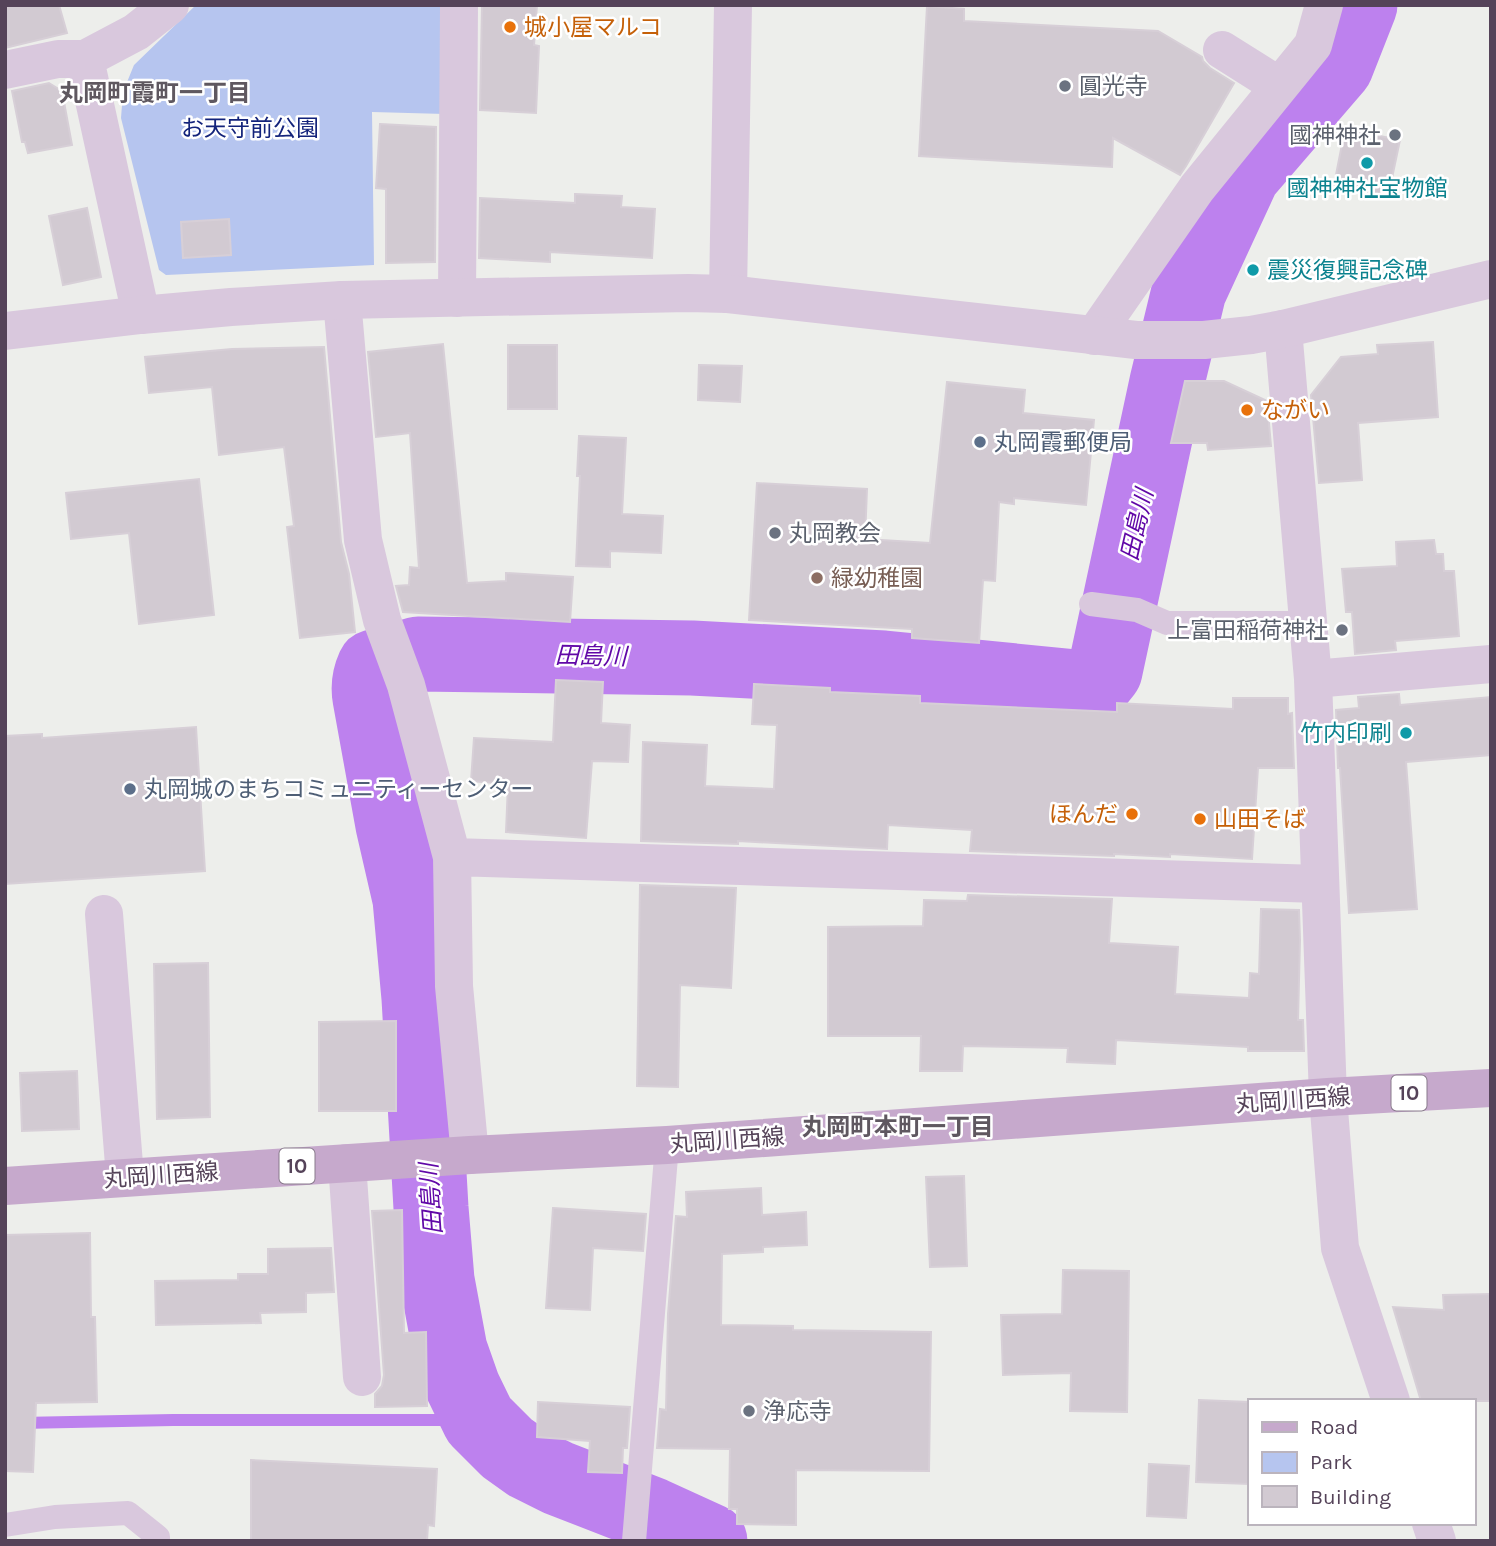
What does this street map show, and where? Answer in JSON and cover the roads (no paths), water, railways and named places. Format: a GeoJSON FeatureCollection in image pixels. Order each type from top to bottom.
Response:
{"type":"FeatureCollection","features":[{"type":"Feature","properties":{"kind":"main road","name":"丸岡川西線"},"geometry":{"type":"LineString","coordinates":[[5,1186],[470,1155],[667,1145],[1328,1097],[1491,1088]]}},
{"type":"Feature","properties":{"kind":"street"},"geometry":{"type":"LineString","coordinates":[[5,70],[58,58],[85,59],[136,32],[170,5]]}},
{"type":"Feature","properties":{"kind":"street"},"geometry":{"type":"LineString","coordinates":[[457,298],[459,5]]}},
{"type":"Feature","properties":{"kind":"street"},"geometry":{"type":"LineString","coordinates":[[728,294],[733,5]]}},
{"type":"Feature","properties":{"kind":"street"},"geometry":{"type":"LineString","coordinates":[[1094,336],[1197,188],[1313,45],[1324,5]]}},
{"type":"Feature","properties":{"kind":"street"},"geometry":{"type":"LineString","coordinates":[[1222,50],[1279,86]]}},
{"type":"Feature","properties":{"kind":"street"},"geometry":{"type":"LineString","coordinates":[[85,59],[141,315]]}},
{"type":"Feature","properties":{"kind":"street"},"geometry":{"type":"LineString","coordinates":[[5,331],[141,315],[342,300],[688,293],[728,294],[1136,340],[1204,340],[1283,329],[1491,279]]}},
{"type":"Feature","properties":{"kind":"street"},"geometry":{"type":"LineString","coordinates":[[342,300],[363,540],[382,620],[406,685],[452,857],[454,986],[470,1155]]}},
{"type":"Feature","properties":{"kind":"street"},"geometry":{"type":"LineString","coordinates":[[1283,329],[1313,679],[1328,1097],[1340,1248],[1390,1399]]}},
{"type":"Feature","properties":{"kind":"street"},"geometry":{"type":"LineString","coordinates":[[1313,679],[1491,664]]}},
{"type":"Feature","properties":{"kind":"street"},"geometry":{"type":"LineString","coordinates":[[452,857],[1320,884]]}},
{"type":"Feature","properties":{"kind":"street"},"geometry":{"type":"LineString","coordinates":[[104,914],[125,1177]]}},
{"type":"Feature","properties":{"kind":"street"},"geometry":{"type":"LineString","coordinates":[[347,1163],[362,1377]]}},
{"type":"Feature","properties":{"kind":"lane"},"geometry":{"type":"LineString","coordinates":[[1091,604],[1138,610],[1167,623],[1308,623]]}},
{"type":"Feature","properties":{"kind":"lane"},"geometry":{"type":"LineString","coordinates":[[634,1541],[667,1145]]}},
{"type":"Feature","properties":{"kind":"lane"},"geometry":{"type":"LineString","coordinates":[[5,1524],[55,1517],[128,1513],[158,1537],[158,1541]]}},
{"type":"Feature","properties":{"kind":"waterway","name":"田島川"},"geometry":{"type":"LineString","coordinates":[[710,1541],[528,1463],[507,1448],[479,1420],[463,1387],[450,1350],[437,1280],[410,899],[393,825],[370,698],[369,683],[374,667],[418,654],[692,658],[884,668],[1086,688],[1097,681],[1105,671],[1189,291],[1243,174],[1336,66],[1360,5]]}},
{"type":"Feature","properties":{"kind":"waterway"},"geometry":{"type":"LineString","coordinates":[[20,1423],[479,1420]]}},
{"type":"Feature","properties":{"kind":"place","name":"城小屋マルコ"},"geometry":{"type":"Point","coordinates":[510,27]}},
{"type":"Feature","properties":{"kind":"place","name":"圓光寺"},"geometry":{"type":"Point","coordinates":[1065,86]}},
{"type":"Feature","properties":{"kind":"place","name":"國神神社"},"geometry":{"type":"Point","coordinates":[1395,135]}},
{"type":"Feature","properties":{"kind":"place","name":"國神神社宝物館"},"geometry":{"type":"Point","coordinates":[1367,163]}},
{"type":"Feature","properties":{"kind":"place","name":"震災復興記念碑"},"geometry":{"type":"Point","coordinates":[1253,270]}},
{"type":"Feature","properties":{"kind":"place","name":"ながい"},"geometry":{"type":"Point","coordinates":[1247,410]}},
{"type":"Feature","properties":{"kind":"place","name":"丸岡霞郵便局"},"geometry":{"type":"Point","coordinates":[980,442]}},
{"type":"Feature","properties":{"kind":"place","name":"丸岡教会"},"geometry":{"type":"Point","coordinates":[775,533]}},
{"type":"Feature","properties":{"kind":"place","name":"緑幼稚園"},"geometry":{"type":"Point","coordinates":[817,578]}},
{"type":"Feature","properties":{"kind":"place","name":"上富田稲荷神社"},"geometry":{"type":"Point","coordinates":[1342,630]}},
{"type":"Feature","properties":{"kind":"place","name":"竹内印刷"},"geometry":{"type":"Point","coordinates":[1406,733]}},
{"type":"Feature","properties":{"kind":"place","name":"丸岡城のまちコミュニティーセンター"},"geometry":{"type":"Point","coordinates":[130,789]}},
{"type":"Feature","properties":{"kind":"place","name":"ほんだ"},"geometry":{"type":"Point","coordinates":[1132,814]}},
{"type":"Feature","properties":{"kind":"place","name":"山田そば"},"geometry":{"type":"Point","coordinates":[1200,819]}},
{"type":"Feature","properties":{"kind":"place","name":"浄応寺"},"geometry":{"type":"Point","coordinates":[749,1411]}},
{"type":"Feature","properties":{"kind":"district","name":"丸岡町霞町一丁目"},"geometry":{"type":"Point","coordinates":[155,93]}},
{"type":"Feature","properties":{"kind":"district","name":"丸岡町本町一丁目"},"geometry":{"type":"Point","coordinates":[898,1127]}},
{"type":"Feature","properties":{"kind":"park label","name":"お天守前公園"},"geometry":{"type":"Point","coordinates":[250,128]}}]}
